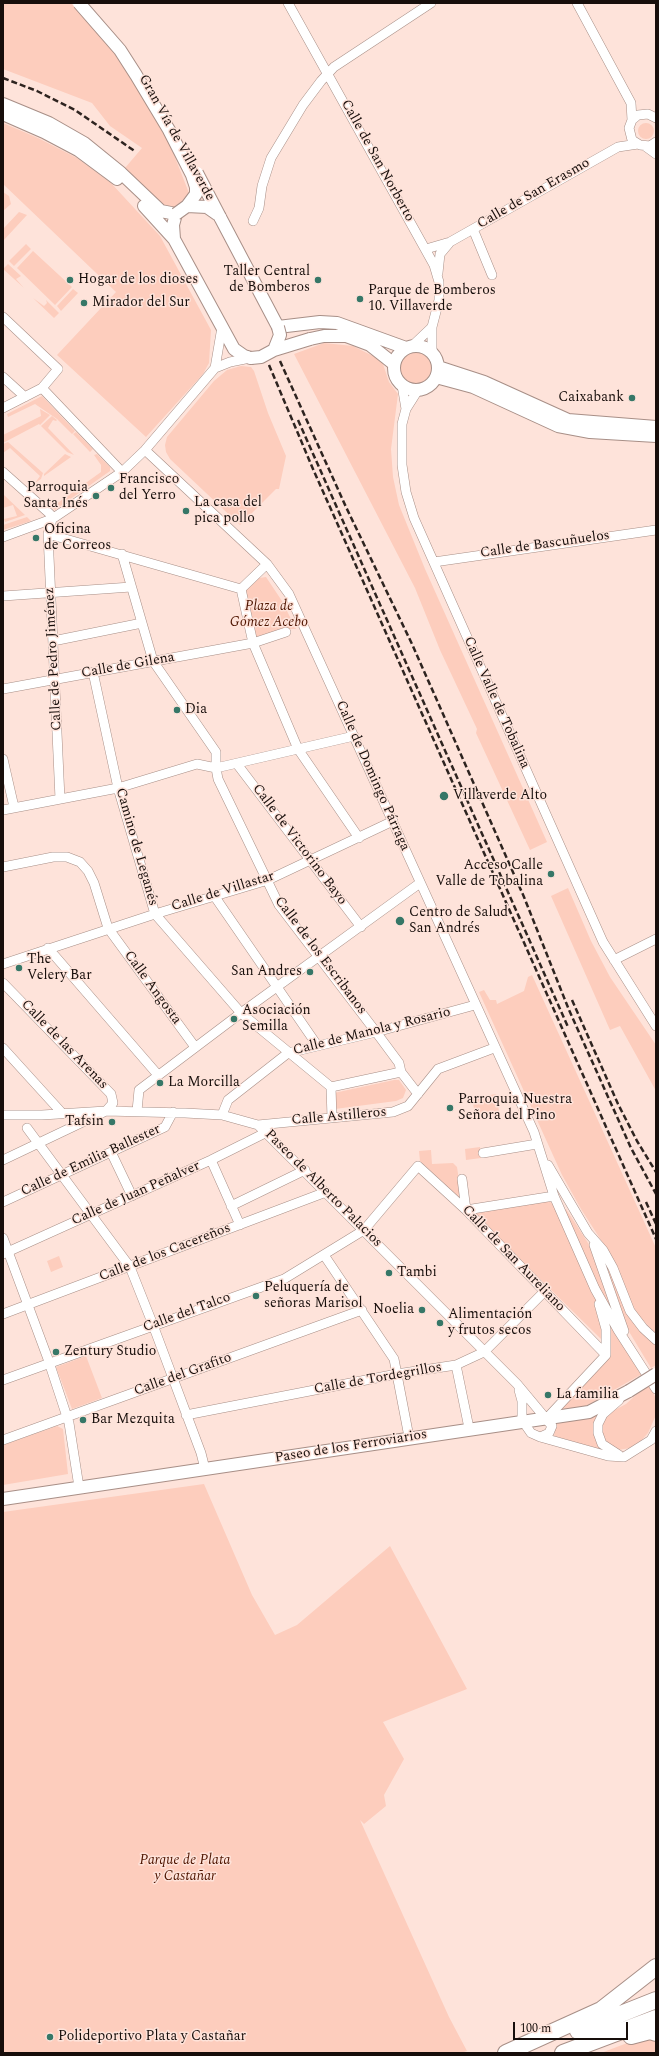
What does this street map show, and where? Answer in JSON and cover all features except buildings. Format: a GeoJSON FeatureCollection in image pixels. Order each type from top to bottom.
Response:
{"type":"FeatureCollection","features":[{"type":"Feature","properties":{"kind":"highway"},"geometry":{"type":"LineString","coordinates":[[506,2053],[601,2010],[656,1967]]}},
{"type":"Feature","properties":{"kind":"highway"},"geometry":{"type":"LineString","coordinates":[[630,1988],[632,1998],[651,2002]]}},
{"type":"Feature","properties":{"kind":"highway"},"geometry":{"type":"LineString","coordinates":[[518,2053],[651,2002]]}},
{"type":"Feature","properties":{"kind":"highway"},"geometry":{"type":"LineString","coordinates":[[567,2051],[656,2018]]}},
{"type":"Feature","properties":{"kind":"highway"},"geometry":{"type":"LineString","coordinates":[[567,2051],[586,2048],[650,2031],[656,2033]]}},
{"type":"Feature","properties":{"kind":"main road","name":"Gran Vía de Villaverde"},"geometry":{"type":"LineString","coordinates":[[79,3],[120,50],[140,81],[169,130],[196,187],[196,194],[187,206],[176,214]]}},
{"type":"Feature","properties":{"kind":"main road","name":"Gran Vía de Villaverde"},"geometry":{"type":"LineString","coordinates":[[87,3],[124,48],[150,86],[172,123],[278,327]]}},
{"type":"Feature","properties":{"kind":"main road"},"geometry":{"type":"LineString","coordinates":[[3,104],[48,123],[84,143],[118,176],[174,239],[234,349],[244,356],[251,358],[261,357],[274,350],[310,339],[324,336],[346,336],[370,345],[394,364]]}},
{"type":"Feature","properties":{"kind":"main road"},"geometry":{"type":"LineString","coordinates":[[3,114],[44,132],[78,150],[118,176],[161,211],[176,214],[172,225],[174,239]]}},
{"type":"Feature","properties":{"kind":"main road","name":"Gran Vía de Villaverde"},"geometry":{"type":"LineString","coordinates":[[187,206],[207,207],[220,217]]}},
{"type":"Feature","properties":{"kind":"main road"},"geometry":{"type":"LineString","coordinates":[[274,350],[280,335],[278,327],[310,323],[337,323],[409,347],[423,346],[432,352],[436,358],[437,372],[426,388],[418,390],[402,385],[395,372],[394,364],[398,355],[409,347]]}},
{"type":"Feature","properties":{"kind":"main road"},"geometry":{"type":"LineString","coordinates":[[437,372],[484,382],[568,420],[656,427]]}},
{"type":"Feature","properties":{"kind":"main road"},"geometry":{"type":"LineString","coordinates":[[437,372],[558,426],[590,432],[656,436]]}},
{"type":"Feature","properties":{"kind":"main road"},"geometry":{"type":"LineString","coordinates":[[546,1417],[589,1412],[656,1374]]}},
{"type":"Feature","properties":{"kind":"main road","name":"Paseo de los Ferroviarios"},"geometry":{"type":"LineString","coordinates":[[3,1499],[546,1417]]}},
{"type":"Feature","properties":{"kind":"street","name":"Calle de San Norberto"},"geometry":{"type":"LineString","coordinates":[[288,3],[426,248],[438,276],[439,300],[432,327],[432,352]]}},
{"type":"Feature","properties":{"kind":"street"},"geometry":{"type":"LineString","coordinates":[[253,221],[259,208],[262,186],[271,158],[303,105],[328,74],[334,67],[431,3]]}},
{"type":"Feature","properties":{"kind":"street"},"geometry":{"type":"LineString","coordinates":[[577,3],[631,103],[643,114],[651,115],[656,118]]}},
{"type":"Feature","properties":{"kind":"street"},"geometry":{"type":"LineString","coordinates":[[631,103],[632,120],[629,132],[632,140],[656,154]]}},
{"type":"Feature","properties":{"kind":"street"},"geometry":{"type":"LineString","coordinates":[[632,120],[643,114]]}},
{"type":"Feature","properties":{"kind":"street","name":"Calle de San Erasmo"},"geometry":{"type":"LineString","coordinates":[[426,248],[450,242],[618,147],[629,132]]}},
{"type":"Feature","properties":{"kind":"street","name":"Calle de San Erasmo"},"geometry":{"type":"LineString","coordinates":[[618,147],[656,142]]}},
{"type":"Feature","properties":{"kind":"street"},"geometry":{"type":"LineString","coordinates":[[473,229],[492,275]]}},
{"type":"Feature","properties":{"kind":"street","name":"Calle de San Erasmo"},"geometry":{"type":"LineString","coordinates":[[438,276],[440,254],[450,242]]}},
{"type":"Feature","properties":{"kind":"street"},"geometry":{"type":"LineString","coordinates":[[3,317],[58,369],[42,388],[3,408]]}},
{"type":"Feature","properties":{"kind":"street"},"geometry":{"type":"LineString","coordinates":[[215,368],[222,327]]}},
{"type":"Feature","properties":{"kind":"street"},"geometry":{"type":"LineString","coordinates":[[409,347],[432,327]]}},
{"type":"Feature","properties":{"kind":"street"},"geometry":{"type":"LineString","coordinates":[[3,536],[52,520],[122,472],[144,450],[215,368],[230,362],[251,358]]}},
{"type":"Feature","properties":{"kind":"street"},"geometry":{"type":"LineString","coordinates":[[3,377],[25,397]]}},
{"type":"Feature","properties":{"kind":"street","name":"Calle Valle de Tobalina"},"geometry":{"type":"LineString","coordinates":[[402,385],[406,408]]}},
{"type":"Feature","properties":{"kind":"street"},"geometry":{"type":"LineString","coordinates":[[42,388],[122,472]]}},
{"type":"Feature","properties":{"kind":"street","name":"Calle Valle de Tobalina"},"geometry":{"type":"LineString","coordinates":[[418,390],[406,408],[402,424],[406,492],[414,518],[598,931],[614,960],[656,1026]]}},
{"type":"Feature","properties":{"kind":"street","name":"Calle de Domingo Párraga"},"geometry":{"type":"LineString","coordinates":[[144,450],[266,564],[289,594],[309,633],[494,1048],[534,1132],[554,1196],[595,1290],[631,1349]]}},
{"type":"Feature","properties":{"kind":"street"},"geometry":{"type":"LineString","coordinates":[[3,472],[50,514],[52,520]]}},
{"type":"Feature","properties":{"kind":"street","name":"Calle de Pedro Jiménez"},"geometry":{"type":"LineString","coordinates":[[52,520],[48,534],[60,799]]}},
{"type":"Feature","properties":{"kind":"street","name":"Calle de Bascuñuelos"},"geometry":{"type":"LineString","coordinates":[[434,562],[656,530]]}},
{"type":"Feature","properties":{"kind":"street"},"geometry":{"type":"LineString","coordinates":[[48,534],[241,589]]}},
{"type":"Feature","properties":{"kind":"street","name":"Calle de los Escribanos"},"geometry":{"type":"LineString","coordinates":[[122,554],[153,661],[216,752],[218,779],[279,905],[320,956],[399,1063],[401,1072],[418,1094]]}},
{"type":"Feature","properties":{"kind":"street"},"geometry":{"type":"LineString","coordinates":[[241,589],[266,564]]}},
{"type":"Feature","properties":{"kind":"street"},"geometry":{"type":"LineString","coordinates":[[3,596],[50,594],[131,587]]}},
{"type":"Feature","properties":{"kind":"street"},"geometry":{"type":"LineString","coordinates":[[241,589],[253,643],[298,749],[359,838]]}},
{"type":"Feature","properties":{"kind":"street"},"geometry":{"type":"LineString","coordinates":[[53,641],[142,623]]}},
{"type":"Feature","properties":{"kind":"street","name":"Calle de Gilena"},"geometry":{"type":"LineString","coordinates":[[3,689],[253,643],[286,632]]}},
{"type":"Feature","properties":{"kind":"street","name":"Camino de Leganés"},"geometry":{"type":"LineString","coordinates":[[94,672],[118,788],[155,914],[241,1013],[331,1087]]}},
{"type":"Feature","properties":{"kind":"street"},"geometry":{"type":"LineString","coordinates":[[3,810],[118,788],[198,764],[216,768],[354,736]]}},
{"type":"Feature","properties":{"kind":"street"},"geometry":{"type":"LineString","coordinates":[[3,759],[14,807]]}},
{"type":"Feature","properties":{"kind":"street","name":"Calle de Victorino Bayo"},"geometry":{"type":"LineString","coordinates":[[237,764],[361,927]]}},
{"type":"Feature","properties":{"kind":"street","name":"Calle de Villastar"},"geometry":{"type":"LineString","coordinates":[[3,964],[108,928],[268,880],[393,821]]}},
{"type":"Feature","properties":{"kind":"street","name":"Calle Angosta"},"geometry":{"type":"LineString","coordinates":[[3,867],[53,857],[67,857],[80,862],[88,871],[94,883],[108,928],[196,1047]]}},
{"type":"Feature","properties":{"kind":"street"},"geometry":{"type":"LineString","coordinates":[[138,1111],[139,1090],[241,1013],[420,883]]}},
{"type":"Feature","properties":{"kind":"street"},"geometry":{"type":"LineString","coordinates":[[215,897],[317,1045]]}},
{"type":"Feature","properties":{"kind":"street"},"geometry":{"type":"LineString","coordinates":[[614,960],[656,939]]}},
{"type":"Feature","properties":{"kind":"street"},"geometry":{"type":"LineString","coordinates":[[48,948],[158,1075]]}},
{"type":"Feature","properties":{"kind":"street","name":"Calle de las Arenas"},"geometry":{"type":"LineString","coordinates":[[3,983],[111,1094],[113,1103],[106,1111]]}},
{"type":"Feature","properties":{"kind":"street","name":"Calle de Manola y Rosario"},"geometry":{"type":"LineString","coordinates":[[222,1114],[228,1100],[288,1053],[376,1032],[475,1005]]}},
{"type":"Feature","properties":{"kind":"street"},"geometry":{"type":"LineString","coordinates":[[3,1048],[62,1113]]}},
{"type":"Feature","properties":{"kind":"street","name":"Calle Astilleros"},"geometry":{"type":"LineString","coordinates":[[258,1125],[393,1112],[408,1106],[438,1070],[494,1048]]}},
{"type":"Feature","properties":{"kind":"street"},"geometry":{"type":"LineString","coordinates":[[332,1118],[331,1087],[401,1072]]}},
{"type":"Feature","properties":{"kind":"street"},"geometry":{"type":"LineString","coordinates":[[3,1160],[106,1111]]}},
{"type":"Feature","properties":{"kind":"street","name":"Paseo de Alberto Palacios"},"geometry":{"type":"LineString","coordinates":[[3,1115],[42,1115],[106,1111],[174,1112],[222,1114],[258,1125],[267,1132],[517,1384],[552,1426],[549,1433],[540,1437]]}},
{"type":"Feature","properties":{"kind":"street","name":"Calle de Emilia Ballester"},"geometry":{"type":"LineString","coordinates":[[3,1202],[165,1128],[174,1112]]}},
{"type":"Feature","properties":{"kind":"street"},"geometry":{"type":"LineString","coordinates":[[27,1128],[61,1176],[130,1267],[153,1325],[205,1469]]}},
{"type":"Feature","properties":{"kind":"street","name":"Calle de Juan Peñalver"},"geometry":{"type":"LineString","coordinates":[[5,1253],[211,1160],[267,1132]]}},
{"type":"Feature","properties":{"kind":"street"},"geometry":{"type":"LineString","coordinates":[[483,1153],[537,1144]]}},
{"type":"Feature","properties":{"kind":"street","name":"Calle de Domingo Párraga"},"geometry":{"type":"LineString","coordinates":[[537,1144],[598,1253],[614,1306],[631,1349]]}},
{"type":"Feature","properties":{"kind":"street"},"geometry":{"type":"LineString","coordinates":[[111,1152],[132,1196]]}},
{"type":"Feature","properties":{"kind":"street"},"geometry":{"type":"LineString","coordinates":[[211,1160],[240,1225]]}},
{"type":"Feature","properties":{"kind":"street","name":"Calle de San Aureliano"},"geometry":{"type":"LineString","coordinates":[[418,1166],[466,1210],[606,1355]]}},
{"type":"Feature","properties":{"kind":"street","name":"Calle del Talco"},"geometry":{"type":"LineString","coordinates":[[3,1380],[153,1325],[284,1280],[364,1230],[418,1166]]}},
{"type":"Feature","properties":{"kind":"street"},"geometry":{"type":"LineString","coordinates":[[232,1206],[305,1170]]}},
{"type":"Feature","properties":{"kind":"street"},"geometry":{"type":"LineString","coordinates":[[462,1179],[466,1210],[554,1196]]}},
{"type":"Feature","properties":{"kind":"street","name":"Calle de los Cacereños"},"geometry":{"type":"LineString","coordinates":[[3,1314],[326,1192]]}},
{"type":"Feature","properties":{"kind":"street","name":"Calle de Domingo Párraga"},"geometry":{"type":"LineString","coordinates":[[588,1233],[603,1250],[613,1268],[630,1311],[643,1328],[656,1340]]}},
{"type":"Feature","properties":{"kind":"street"},"geometry":{"type":"LineString","coordinates":[[3,1238],[5,1253],[28,1305],[66,1416],[79,1487]]}},
{"type":"Feature","properties":{"kind":"street"},"geometry":{"type":"LineString","coordinates":[[324,1255],[394,1359],[410,1437]]}},
{"type":"Feature","properties":{"kind":"street"},"geometry":{"type":"LineString","coordinates":[[546,1417],[606,1355],[606,1329],[595,1290]]}},
{"type":"Feature","properties":{"kind":"street","name":"Calle de Tordegrillos"},"geometry":{"type":"LineString","coordinates":[[186,1415],[397,1374],[456,1366],[484,1352],[544,1292]]}},
{"type":"Feature","properties":{"kind":"street","name":"Calle del Grafito"},"geometry":{"type":"LineString","coordinates":[[3,1440],[362,1310]]}},
{"type":"Feature","properties":{"kind":"street"},"geometry":{"type":"LineString","coordinates":[[631,1349],[656,1389]]}},
{"type":"Feature","properties":{"kind":"street"},"geometry":{"type":"LineString","coordinates":[[456,1366],[469,1428]]}},
{"type":"Feature","properties":{"kind":"street"},"geometry":{"type":"LineString","coordinates":[[517,1384],[522,1401],[522,1420],[531,1433],[540,1437],[608,1456],[624,1457],[651,1440],[656,1431]]}},
{"type":"Feature","properties":{"kind":"street"},"geometry":{"type":"LineString","coordinates":[[624,1457],[612,1452],[602,1444],[598,1433],[598,1424],[603,1414],[628,1391]]}},
{"type":"Feature","properties":{"kind":"green space"},"geometry":{"type":"Polygon","coordinates":[[[3,3],[71,3],[113,51],[146,100],[169,142],[189,193],[181,202],[173,208],[161,206],[125,168],[142,148],[110,126],[92,103],[3,69],[3,3]]]}},
{"type":"Feature","properties":{"kind":"green space"},"geometry":{"type":"Polygon","coordinates":[[[3,123],[38,138],[77,158],[111,183],[160,236],[211,330],[209,363],[203,374],[146,437],[57,355],[116,292],[3,184],[3,123]]]}},
{"type":"Feature","properties":{"kind":"green space"},"geometry":{"type":"Polygon","coordinates":[[[643,123],[649,123],[654,128],[652,137],[649,139],[643,139],[638,134],[638,128],[643,123]]]}},
{"type":"Feature","properties":{"kind":"green space"},"geometry":{"type":"Polygon","coordinates":[[[3,192],[9,196],[11,204],[3,211],[3,192]]]}},
{"type":"Feature","properties":{"kind":"green space"},"geometry":{"type":"Polygon","coordinates":[[[19,212],[27,215],[3,241],[3,229],[19,212]]]}},
{"type":"Feature","properties":{"kind":"green space"},"geometry":{"type":"Polygon","coordinates":[[[26,244],[31,249],[14,266],[9,261],[26,244]]]}},
{"type":"Feature","properties":{"kind":"green space"},"geometry":{"type":"Polygon","coordinates":[[[33,251],[72,287],[55,305],[17,268],[33,251]]]}},
{"type":"Feature","properties":{"kind":"green space"},"geometry":{"type":"Polygon","coordinates":[[[8,264],[21,276],[16,279],[24,288],[3,269],[8,264]]]}},
{"type":"Feature","properties":{"kind":"green space"},"geometry":{"type":"Polygon","coordinates":[[[73,289],[78,293],[61,311],[57,306],[73,289]]]}},
{"type":"Feature","properties":{"kind":"green space"},"geometry":{"type":"Polygon","coordinates":[[[33,298],[44,306],[47,303],[46,300],[59,313],[54,318],[33,298]]]}},
{"type":"Feature","properties":{"kind":"green space"},"geometry":{"type":"Polygon","coordinates":[[[324,343],[353,346],[375,357],[383,364],[389,382],[398,394],[391,449],[393,477],[399,505],[425,569],[547,842],[530,850],[476,733],[477,729],[440,650],[415,588],[294,354],[324,343]]]}},
{"type":"Feature","properties":{"kind":"green space"},"geometry":{"type":"Polygon","coordinates":[[[420,350],[427,352],[432,357],[434,367],[432,377],[427,382],[414,384],[407,382],[402,377],[400,364],[402,357],[407,352],[420,350]]]}},
{"type":"Feature","properties":{"kind":"green space"},"geometry":{"type":"Polygon","coordinates":[[[241,366],[251,367],[254,371],[268,413],[286,456],[279,489],[276,489],[240,525],[170,459],[166,452],[165,445],[167,437],[214,381],[227,370],[241,366]]]}},
{"type":"Feature","properties":{"kind":"green space"},"geometry":{"type":"Polygon","coordinates":[[[42,396],[75,431],[72,434],[57,419],[35,404],[8,417],[7,414],[42,396]]]}},
{"type":"Feature","properties":{"kind":"green space"},"geometry":{"type":"Polygon","coordinates":[[[40,409],[50,415],[40,425],[39,424],[3,443],[3,435],[41,416],[40,409]]]}},
{"type":"Feature","properties":{"kind":"green space"},"geometry":{"type":"Polygon","coordinates":[[[52,416],[57,420],[53,420],[48,428],[74,455],[67,452],[41,426],[52,416]]]}},
{"type":"Feature","properties":{"kind":"green space"},"geometry":{"type":"Polygon","coordinates":[[[76,432],[93,449],[90,452],[73,434],[76,432]]]}},
{"type":"Feature","properties":{"kind":"green space"},"geometry":{"type":"Polygon","coordinates":[[[8,442],[43,473],[41,479],[35,483],[40,476],[10,448],[3,453],[3,444],[8,442]]]}},
{"type":"Feature","properties":{"kind":"green space"},"geometry":{"type":"Polygon","coordinates":[[[65,454],[71,457],[44,476],[44,474],[65,454]]]}},
{"type":"Feature","properties":{"kind":"green space"},"geometry":{"type":"Polygon","coordinates":[[[97,454],[110,467],[110,471],[55,510],[52,507],[101,472],[101,465],[94,455],[97,454]]]}},
{"type":"Feature","properties":{"kind":"green space"},"geometry":{"type":"Polygon","coordinates":[[[4,495],[25,515],[5,522],[4,519],[17,516],[13,505],[3,508],[4,495]]]}},
{"type":"Feature","properties":{"kind":"green space"},"geometry":{"type":"Polygon","coordinates":[[[27,517],[31,521],[3,530],[3,525],[27,517]]]}},
{"type":"Feature","properties":{"kind":"green space","name":"Plaza de Gómez Acebo"},"geometry":{"type":"Polygon","coordinates":[[[266,577],[282,601],[296,629],[287,629],[256,638],[244,592],[259,578],[266,577]]]}},
{"type":"Feature","properties":{"kind":"green space"},"geometry":{"type":"Polygon","coordinates":[[[568,888],[591,941],[610,977],[656,1045],[656,1091],[620,1026],[610,1030],[551,896],[568,888]]]}},
{"type":"Feature","properties":{"kind":"green space"},"geometry":{"type":"Polygon","coordinates":[[[532,975],[656,1248],[656,1334],[637,1314],[630,1301],[615,1262],[581,1209],[562,1175],[479,992],[484,990],[490,1000],[496,1000],[497,1004],[524,991],[528,977],[532,975]]]}},
{"type":"Feature","properties":{"kind":"green space"},"geometry":{"type":"Polygon","coordinates":[[[399,1080],[406,1090],[403,1098],[396,1101],[335,1109],[334,1093],[399,1080]]]}},
{"type":"Feature","properties":{"kind":"green space"},"geometry":{"type":"Polygon","coordinates":[[[496,1094],[499,1111],[475,1114],[472,1098],[496,1094]]]}},
{"type":"Feature","properties":{"kind":"green space"},"geometry":{"type":"Polygon","coordinates":[[[480,1147],[481,1158],[466,1160],[465,1149],[480,1147]]]}},
{"type":"Feature","properties":{"kind":"green space"},"geometry":{"type":"Polygon","coordinates":[[[431,1150],[432,1164],[453,1163],[457,1167],[462,1200],[420,1161],[419,1151],[431,1150]]]}},
{"type":"Feature","properties":{"kind":"green space"},"geometry":{"type":"Polygon","coordinates":[[[547,1200],[553,1204],[596,1300],[603,1327],[602,1340],[473,1213],[547,1200]]]}},
{"type":"Feature","properties":{"kind":"green space"},"geometry":{"type":"Polygon","coordinates":[[[566,1209],[590,1246],[619,1325],[609,1311],[564,1210],[566,1209]]]}},
{"type":"Feature","properties":{"kind":"green space"},"geometry":{"type":"Polygon","coordinates":[[[59,1256],[63,1267],[51,1272],[47,1261],[59,1256]]]}},
{"type":"Feature","properties":{"kind":"green space"},"geometry":{"type":"Polygon","coordinates":[[[602,1256],[644,1335],[656,1345],[656,1365],[651,1368],[622,1320],[602,1256]]]}},
{"type":"Feature","properties":{"kind":"green space"},"geometry":{"type":"Polygon","coordinates":[[[609,1324],[642,1374],[584,1407],[556,1410],[605,1361],[609,1324]]]}},
{"type":"Feature","properties":{"kind":"green space"},"geometry":{"type":"Polygon","coordinates":[[[86,1356],[102,1398],[72,1409],[56,1367],[86,1356]]]}},
{"type":"Feature","properties":{"kind":"green space"},"geometry":{"type":"Polygon","coordinates":[[[649,1383],[656,1399],[656,1415],[648,1433],[641,1441],[630,1448],[618,1450],[609,1446],[603,1439],[600,1429],[603,1421],[609,1413],[626,1404],[649,1383]]]}},
{"type":"Feature","properties":{"kind":"green space"},"geometry":{"type":"Polygon","coordinates":[[[598,1414],[597,1442],[602,1450],[554,1436],[556,1425],[559,1422],[598,1414]]]}},
{"type":"Feature","properties":{"kind":"green space"},"geometry":{"type":"Polygon","coordinates":[[[57,1426],[63,1429],[68,1474],[3,1485],[3,1445],[57,1426]]]}},
{"type":"Feature","properties":{"kind":"green space","name":"Parque de Plata y Castañar"},"geometry":{"type":"Polygon","coordinates":[[[204,1484],[252,1595],[275,1635],[297,1625],[390,1546],[467,1689],[383,1722],[404,1759],[384,1795],[386,1806],[364,1824],[360,1820],[449,2017],[467,2051],[461,2053],[3,2053],[3,1512],[204,1484]]]}},
{"type":"Feature","properties":{"kind":"green space"},"geometry":{"type":"Polygon","coordinates":[[[656,2032],[656,2053],[601,2053],[656,2032]]]}},
{"type":"Feature","properties":{"kind":"railway"},"geometry":{"type":"LineString","coordinates":[[3,78],[37,91],[75,110],[136,152]]}},
{"type":"Feature","properties":{"kind":"railway"},"geometry":{"type":"LineString","coordinates":[[280,361],[346,507],[412,644],[524,897],[569,1010],[631,1148],[656,1194]]}},
{"type":"Feature","properties":{"kind":"railway"},"geometry":{"type":"LineString","coordinates":[[269,365],[313,469],[656,1239]]}},
{"type":"Feature","properties":{"kind":"railway"},"geometry":{"type":"LineString","coordinates":[[298,420],[568,1027]]}},
{"type":"Feature","properties":{"kind":"railway"},"geometry":{"type":"LineString","coordinates":[[572,1000],[618,1104],[637,1141],[656,1172]]}},
{"type":"Feature","properties":{"kind":"railway"},"geometry":{"type":"LineString","coordinates":[[646,1202],[656,1224]]}},
{"type":"Feature","properties":{"kind":"place","name":"Hogar de los dioses"},"geometry":{"type":"Point","coordinates":[70,280]}},
{"type":"Feature","properties":{"kind":"place","name":"Taller Central de Bomberos"},"geometry":{"type":"Point","coordinates":[318,280]}},
{"type":"Feature","properties":{"kind":"place","name":"Parque de Bomberos 10. Villaverde"},"geometry":{"type":"Point","coordinates":[360,299]}},
{"type":"Feature","properties":{"kind":"place","name":"Mirador del Sur"},"geometry":{"type":"Point","coordinates":[84,303]}},
{"type":"Feature","properties":{"kind":"place","name":"Caixabank"},"geometry":{"type":"Point","coordinates":[632,398]}},
{"type":"Feature","properties":{"kind":"place","name":"Francisco del Yerro"},"geometry":{"type":"Point","coordinates":[111,488]}},
{"type":"Feature","properties":{"kind":"place","name":"Parroquia Santa Inés"},"geometry":{"type":"Point","coordinates":[96,496]}},
{"type":"Feature","properties":{"kind":"place","name":"La casa del pica pollo"},"geometry":{"type":"Point","coordinates":[186,511]}},
{"type":"Feature","properties":{"kind":"place","name":"Oficina de Correos"},"geometry":{"type":"Point","coordinates":[36,538]}},
{"type":"Feature","properties":{"kind":"place","name":"Dia"},"geometry":{"type":"Point","coordinates":[177,710]}},
{"type":"Feature","properties":{"kind":"place","name":"Villaverde Alto"},"geometry":{"type":"Point","coordinates":[444,796]}},
{"type":"Feature","properties":{"kind":"place","name":"Acceso Calle Valle de Tobalina"},"geometry":{"type":"Point","coordinates":[551,874]}},
{"type":"Feature","properties":{"kind":"place","name":"Centro de Salud San Andrés"},"geometry":{"type":"Point","coordinates":[400,921]}},
{"type":"Feature","properties":{"kind":"place","name":"The Velery Bar"},"geometry":{"type":"Point","coordinates":[19,968]}},
{"type":"Feature","properties":{"kind":"place","name":"San Andres"},"geometry":{"type":"Point","coordinates":[310,972]}},
{"type":"Feature","properties":{"kind":"place","name":"Asociación Semilla"},"geometry":{"type":"Point","coordinates":[234,1019]}},
{"type":"Feature","properties":{"kind":"place","name":"La Morcilla"},"geometry":{"type":"Point","coordinates":[160,1083]}},
{"type":"Feature","properties":{"kind":"place","name":"Parroquia Nuestra Señora del Pino"},"geometry":{"type":"Point","coordinates":[450,1108]}},
{"type":"Feature","properties":{"kind":"place","name":"Tafsin"},"geometry":{"type":"Point","coordinates":[112,1122]}},
{"type":"Feature","properties":{"kind":"place","name":"Tambi"},"geometry":{"type":"Point","coordinates":[389,1273]}},
{"type":"Feature","properties":{"kind":"place","name":"Peluquería de señoras Marisol"},"geometry":{"type":"Point","coordinates":[256,1296]}},
{"type":"Feature","properties":{"kind":"place","name":"Noelia"},"geometry":{"type":"Point","coordinates":[422,1310]}},
{"type":"Feature","properties":{"kind":"place","name":"Alimentación y frutos secos"},"geometry":{"type":"Point","coordinates":[440,1323]}},
{"type":"Feature","properties":{"kind":"place","name":"Zentury Studio"},"geometry":{"type":"Point","coordinates":[56,1352]}},
{"type":"Feature","properties":{"kind":"place","name":"La familia"},"geometry":{"type":"Point","coordinates":[548,1395]}},
{"type":"Feature","properties":{"kind":"place","name":"Bar Mezquita"},"geometry":{"type":"Point","coordinates":[83,1420]}},
{"type":"Feature","properties":{"kind":"place","name":"Polideportivo Plata y Castañar"},"geometry":{"type":"Point","coordinates":[50,2037]}}]}
